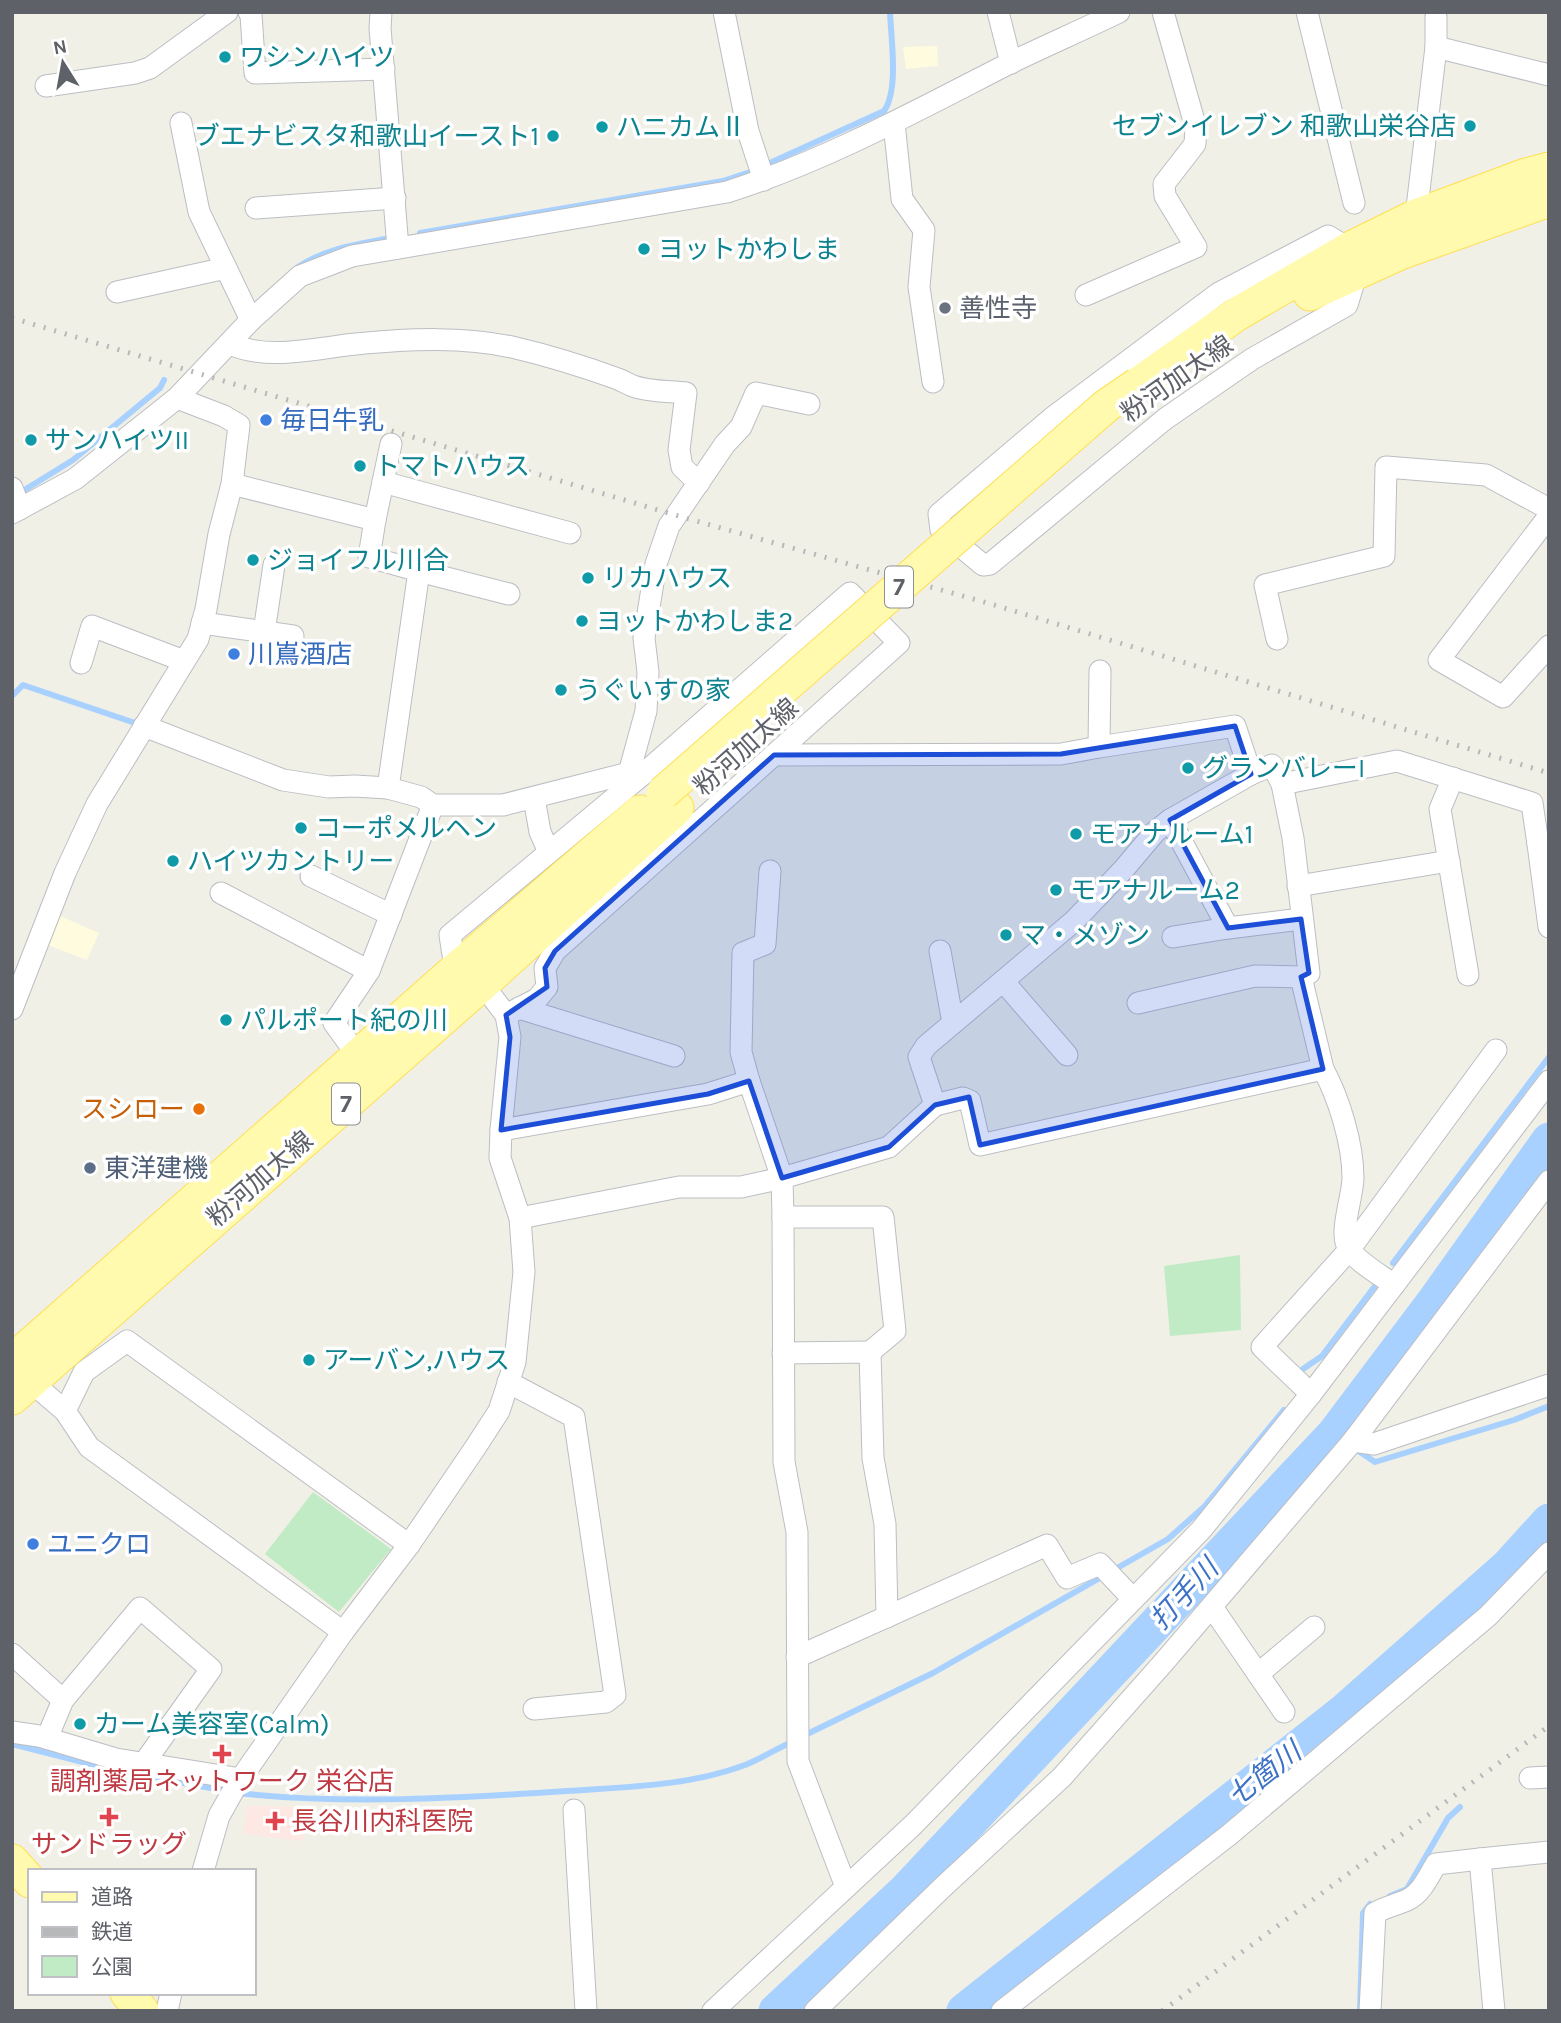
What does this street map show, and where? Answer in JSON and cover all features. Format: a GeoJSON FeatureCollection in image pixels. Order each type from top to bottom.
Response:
{"type":"FeatureCollection","features":[{"type":"Feature","properties":{"kind":"main road","name":"粉河加太線"},"geometry":{"type":"LineString","coordinates":[[17,1377],[470,976],[652,787],[1106,406],[1143,391],[1237,314],[1353,260],[1416,216],[1526,174],[1549,169]]}},
{"type":"Feature","properties":{"kind":"main road","name":"粉河加太線"},"geometry":{"type":"LineString","coordinates":[[1353,260],[1400,253],[1549,200]]}},
{"type":"Feature","properties":{"kind":"main road","name":"粉河加太線"},"geometry":{"type":"LineString","coordinates":[[17,1377],[358,1056],[470,976]]}},
{"type":"Feature","properties":{"kind":"main road"},"geometry":{"type":"LineString","coordinates":[[12,1861],[28,1879]]}},
{"type":"Feature","properties":{"kind":"main road"},"geometry":{"type":"LineString","coordinates":[[129,1995],[142,2011]]}},
{"type":"Feature","properties":{"kind":"street"},"geometry":{"type":"LineString","coordinates":[[46,86],[135,74],[150,68],[228,12]]}},
{"type":"Feature","properties":{"kind":"street"},"geometry":{"type":"LineString","coordinates":[[249,12],[255,74],[384,69]]}},
{"type":"Feature","properties":{"kind":"street"},"geometry":{"type":"LineString","coordinates":[[381,12],[380,28],[398,248]]}},
{"type":"Feature","properties":{"kind":"street"},"geometry":{"type":"LineString","coordinates":[[724,12],[748,131],[761,173]]}},
{"type":"Feature","properties":{"kind":"street"},"geometry":{"type":"LineString","coordinates":[[998,12],[1011,63]]}},
{"type":"Feature","properties":{"kind":"street"},"geometry":{"type":"LineString","coordinates":[[15,503],[75,479],[177,398],[251,320],[300,276],[352,256],[727,192],[761,173],[894,123],[1119,12]]}},
{"type":"Feature","properties":{"kind":"street"},"geometry":{"type":"LineString","coordinates":[[1086,295],[1196,247],[1165,195],[1164,184],[1195,144],[1196,128],[1163,12]]}},
{"type":"Feature","properties":{"kind":"street"},"geometry":{"type":"LineString","coordinates":[[1307,12],[1354,203]]}},
{"type":"Feature","properties":{"kind":"street"},"geometry":{"type":"LineString","coordinates":[[1416,216],[1436,47],[1436,17]]}},
{"type":"Feature","properties":{"kind":"street"},"geometry":{"type":"LineString","coordinates":[[1436,47],[1549,75]]}},
{"type":"Feature","properties":{"kind":"street"},"geometry":{"type":"LineString","coordinates":[[181,123],[199,212],[251,320]]}},
{"type":"Feature","properties":{"kind":"street"},"geometry":{"type":"LineString","coordinates":[[894,123],[902,199],[924,230],[919,287],[933,382]]}},
{"type":"Feature","properties":{"kind":"street"},"geometry":{"type":"LineString","coordinates":[[257,208],[395,198]]}},
{"type":"Feature","properties":{"kind":"street"},"geometry":{"type":"LineString","coordinates":[[1328,236],[1353,260],[1347,305],[1252,359],[1165,419],[990,564],[983,565],[941,530],[939,514],[1052,418],[1219,293],[1328,236]]}},
{"type":"Feature","properties":{"kind":"street"},"geometry":{"type":"LineString","coordinates":[[117,292],[226,268]]}},
{"type":"Feature","properties":{"kind":"street"},"geometry":{"type":"LineString","coordinates":[[230,344],[247,352],[276,352],[316,351],[355,344],[441,339],[513,348],[576,365],[634,386],[686,393],[679,450],[682,467],[699,483]]}},
{"type":"Feature","properties":{"kind":"street"},"geometry":{"type":"LineString","coordinates":[[652,787],[646,711],[648,672],[644,638],[656,564],[669,526],[724,444],[741,427],[756,393],[809,404]]}},
{"type":"Feature","properties":{"kind":"street"},"geometry":{"type":"LineString","coordinates":[[12,1009],[65,873],[97,804],[198,639],[232,484],[239,425],[224,416],[177,398]]}},
{"type":"Feature","properties":{"kind":"street"},"geometry":{"type":"LineString","coordinates":[[391,444],[369,557],[509,594]]}},
{"type":"Feature","properties":{"kind":"street"},"geometry":{"type":"LineString","coordinates":[[1277,639],[1265,585],[1384,556],[1386,467],[1486,474],[1549,509]]}},
{"type":"Feature","properties":{"kind":"street"},"geometry":{"type":"LineString","coordinates":[[383,482],[570,533]]}},
{"type":"Feature","properties":{"kind":"street"},"geometry":{"type":"LineString","coordinates":[[232,484],[375,520]]}},
{"type":"Feature","properties":{"kind":"street"},"geometry":{"type":"LineString","coordinates":[[1549,516],[1439,660],[1503,697],[1549,646]]}},
{"type":"Feature","properties":{"kind":"street"},"geometry":{"type":"LineString","coordinates":[[264,632],[274,565]]}},
{"type":"Feature","properties":{"kind":"street"},"geometry":{"type":"LineString","coordinates":[[388,788],[419,571]]}},
{"type":"Feature","properties":{"kind":"street"},"geometry":{"type":"LineString","coordinates":[[513,1012],[537,999],[547,987],[545,968],[555,951],[899,643],[850,593],[652,787],[549,852],[450,935],[453,955],[470,976],[513,1012],[674,1056]]}},
{"type":"Feature","properties":{"kind":"street"},"geometry":{"type":"LineString","coordinates":[[202,623],[293,636]]}},
{"type":"Feature","properties":{"kind":"street"},"geometry":{"type":"LineString","coordinates":[[81,663],[92,626],[184,661]]}},
{"type":"Feature","properties":{"kind":"street"},"geometry":{"type":"LineString","coordinates":[[1099,747],[1100,671]]}},
{"type":"Feature","properties":{"kind":"street"},"geometry":{"type":"LineString","coordinates":[[145,726],[283,780],[329,787],[388,788],[421,797],[433,805],[503,805],[534,798],[652,787]]}},
{"type":"Feature","properties":{"kind":"street"},"geometry":{"type":"LineString","coordinates":[[774,755],[1061,754],[1235,726],[1251,774]]}},
{"type":"Feature","properties":{"kind":"street"},"geometry":{"type":"LineString","coordinates":[[1282,784],[1397,761],[1532,803],[1543,846],[1549,927]]}},
{"type":"Feature","properties":{"kind":"street"},"geometry":{"type":"LineString","coordinates":[[935,1105],[919,1057],[926,1046],[1074,921],[1156,831],[1170,820],[1272,765],[1282,784],[1293,838],[1309,973],[1301,977],[1255,976],[1138,1003]]}},
{"type":"Feature","properties":{"kind":"street"},"geometry":{"type":"LineString","coordinates":[[1453,778],[1440,809],[1468,975]]}},
{"type":"Feature","properties":{"kind":"street"},"geometry":{"type":"LineString","coordinates":[[534,798],[540,832],[549,852]]}},
{"type":"Feature","properties":{"kind":"street"},"geometry":{"type":"LineString","coordinates":[[358,1056],[334,1023],[369,971],[433,805]]}},
{"type":"Feature","properties":{"kind":"street"},"geometry":{"type":"LineString","coordinates":[[1170,820],[1228,928]]}},
{"type":"Feature","properties":{"kind":"street"},"geometry":{"type":"LineString","coordinates":[[1298,886],[1449,862]]}},
{"type":"Feature","properties":{"kind":"street"},"geometry":{"type":"LineString","coordinates":[[770,871],[765,944],[743,953],[741,1052],[782,1178],[784,1462],[797,1532],[798,1761],[846,1887]]}},
{"type":"Feature","properties":{"kind":"street"},"geometry":{"type":"LineString","coordinates":[[311,877],[391,915]]}},
{"type":"Feature","properties":{"kind":"street"},"geometry":{"type":"LineString","coordinates":[[221,893],[369,971]]}},
{"type":"Feature","properties":{"kind":"street"},"geometry":{"type":"LineString","coordinates":[[1173,937],[1301,919]]}},
{"type":"Feature","properties":{"kind":"street"},"geometry":{"type":"LineString","coordinates":[[940,951],[953,1023]]}},
{"type":"Feature","properties":{"kind":"street"},"geometry":{"type":"LineString","coordinates":[[1301,977],[1323,1069],[1333,1087],[1347,1134],[1353,1177],[1344,1240],[1349,1250],[1394,1285]]}},
{"type":"Feature","properties":{"kind":"street"},"geometry":{"type":"LineString","coordinates":[[1003,981],[1067,1055]]}},
{"type":"Feature","properties":{"kind":"street"},"geometry":{"type":"LineString","coordinates":[[204,1869],[212,1835],[236,1787],[343,1632],[409,1545],[499,1411],[515,1362],[524,1272],[520,1219],[500,1158],[500,1130],[513,1012]]}},
{"type":"Feature","properties":{"kind":"street"},"geometry":{"type":"LineString","coordinates":[[1311,1394],[1262,1347],[1349,1250],[1496,1050]]}},
{"type":"Feature","properties":{"kind":"street"},"geometry":{"type":"LineString","coordinates":[[520,1219],[679,1186],[741,1186],[782,1178],[889,1147],[935,1105],[963,1098],[970,1101],[980,1145],[1323,1069]]}},
{"type":"Feature","properties":{"kind":"street"},"geometry":{"type":"LineString","coordinates":[[500,1130],[708,1094],[749,1081]]}},
{"type":"Feature","properties":{"kind":"street"},"geometry":{"type":"LineString","coordinates":[[713,2011],[913,1825],[1201,1530],[1311,1394],[1549,1081]]}},
{"type":"Feature","properties":{"kind":"street"},"geometry":{"type":"LineString","coordinates":[[815,2011],[1062,1777],[1353,1441],[1549,1181]]}},
{"type":"Feature","properties":{"kind":"street"},"geometry":{"type":"LineString","coordinates":[[783,1217],[883,1217],[895,1331],[870,1352],[783,1353]]}},
{"type":"Feature","properties":{"kind":"street"},"geometry":{"type":"LineString","coordinates":[[65,1411],[84,1372],[127,1341],[409,1545]]}},
{"type":"Feature","properties":{"kind":"street"},"geometry":{"type":"LineString","coordinates":[[870,1352],[873,1458],[885,1524],[887,1617]]}},
{"type":"Feature","properties":{"kind":"street"},"geometry":{"type":"LineString","coordinates":[[17,1377],[65,1411],[89,1447],[343,1632]]}},
{"type":"Feature","properties":{"kind":"street"},"geometry":{"type":"LineString","coordinates":[[508,1382],[574,1417],[615,1695],[606,1702],[534,1709]]}},
{"type":"Feature","properties":{"kind":"street"},"geometry":{"type":"LineString","coordinates":[[1353,1441],[1374,1444],[1549,1385]]}},
{"type":"Feature","properties":{"kind":"street"},"geometry":{"type":"LineString","coordinates":[[797,1657],[1047,1545],[1067,1578],[1100,1564],[1133,1599]]}},
{"type":"Feature","properties":{"kind":"street"},"geometry":{"type":"LineString","coordinates":[[1002,2011],[1229,1835],[1488,1616],[1549,1552]]}},
{"type":"Feature","properties":{"kind":"street"},"geometry":{"type":"LineString","coordinates":[[1212,1607],[1284,1712]]}},
{"type":"Feature","properties":{"kind":"street"},"geometry":{"type":"LineString","coordinates":[[47,1738],[63,1700],[140,1608],[211,1669],[144,1763]]}},
{"type":"Feature","properties":{"kind":"street"},"geometry":{"type":"LineString","coordinates":[[1258,1674],[1314,1627]]}},
{"type":"Feature","properties":{"kind":"street"},"geometry":{"type":"LineString","coordinates":[[12,1654],[63,1700]]}},
{"type":"Feature","properties":{"kind":"street"},"geometry":{"type":"LineString","coordinates":[[12,1732],[47,1738],[116,1759],[144,1763],[236,1787]]}},
{"type":"Feature","properties":{"kind":"street"},"geometry":{"type":"LineString","coordinates":[[573,1810],[586,2011]]}},
{"type":"Feature","properties":{"kind":"street"},"geometry":{"type":"LineString","coordinates":[[1370,2011],[1375,1913],[1410,1899],[1423,1886],[1436,1864],[1549,1852]]}},
{"type":"Feature","properties":{"kind":"street"},"geometry":{"type":"LineString","coordinates":[[1480,1859],[1494,2011]]}},
{"type":"Feature","properties":{"kind":"highlighted area"},"geometry":{"type":"Polygon","coordinates":[[[1235,726],[1251,774],[1170,820],[1228,928],[1301,919],[1309,973],[1301,977],[1323,1069],[980,1145],[969,1097],[935,1105],[889,1147],[782,1178],[749,1081],[708,1094],[501,1130],[510,1037],[506,1015],[547,987],[545,968],[555,951],[774,755],[1061,754],[1235,726]]]}},
{"type":"Feature","properties":{"kind":"shaded area"},"geometry":{"type":"Polygon","coordinates":[[[937,46],[938,66],[906,69],[903,47],[937,46]]]}},
{"type":"Feature","properties":{"kind":"shaded area"},"geometry":{"type":"Polygon","coordinates":[[[58,915],[99,933],[87,960],[45,944],[58,915]]]}},
{"type":"Feature","properties":{"kind":"shaded area","name":"長谷川内科医院"},"geometry":{"type":"Polygon","coordinates":[[[248,1806],[308,1807],[303,1841],[243,1834],[248,1806]]]}},
{"type":"Feature","properties":{"kind":"green space"},"geometry":{"type":"Polygon","coordinates":[[[1240,1255],[1241,1330],[1170,1336],[1164,1266],[1240,1255]]]}},
{"type":"Feature","properties":{"kind":"green space"},"geometry":{"type":"Polygon","coordinates":[[[313,1492],[391,1549],[339,1612],[265,1554],[313,1492]]]}},
{"type":"Feature","properties":{"kind":"waterway"},"geometry":{"type":"LineString","coordinates":[[420,233],[723,181],[750,172],[884,111],[889,102],[893,78],[890,12]]}},
{"type":"Feature","properties":{"kind":"waterway"},"geometry":{"type":"LineString","coordinates":[[298,267],[329,252],[385,239]]}},
{"type":"Feature","properties":{"kind":"waterway"},"geometry":{"type":"LineString","coordinates":[[18,494],[73,460],[160,388],[164,380]]}},
{"type":"Feature","properties":{"kind":"waterway"},"geometry":{"type":"LineString","coordinates":[[12,696],[23,685],[135,723]]}},
{"type":"Feature","properties":{"kind":"waterway"},"geometry":{"type":"LineString","coordinates":[[1393,1263],[1549,1057]]}},
{"type":"Feature","properties":{"kind":"waterway","name":"打手川"},"geometry":{"type":"LineString","coordinates":[[776,2011],[906,1890],[1334,1434],[1435,1300],[1549,1140]]}},
{"type":"Feature","properties":{"kind":"waterway"},"geometry":{"type":"LineString","coordinates":[[1303,1369],[1322,1356],[1375,1286]]}},
{"type":"Feature","properties":{"kind":"waterway"},"geometry":{"type":"LineString","coordinates":[[1354,1448],[1375,1462],[1514,1420],[1549,1406]]}},
{"type":"Feature","properties":{"kind":"waterway"},"geometry":{"type":"LineString","coordinates":[[803,1736],[933,1673],[1168,1539],[1205,1506],[1284,1410]]}},
{"type":"Feature","properties":{"kind":"waterway"},"geometry":{"type":"LineString","coordinates":[[1334,1434],[1345,1442]]}},
{"type":"Feature","properties":{"kind":"waterway","name":"七箇川"},"geometry":{"type":"LineString","coordinates":[[964,2011],[1343,1712],[1508,1566],[1549,1521]]}},
{"type":"Feature","properties":{"kind":"waterway"},"geometry":{"type":"LineString","coordinates":[[238,1793],[319,1799],[402,1799],[634,1787],[724,1772],[793,1741]]}},
{"type":"Feature","properties":{"kind":"waterway"},"geometry":{"type":"LineString","coordinates":[[12,1744],[118,1771],[227,1791]]}},
{"type":"Feature","properties":{"kind":"waterway"},"geometry":{"type":"LineString","coordinates":[[1390,1896],[1407,1889],[1448,1818],[1460,1807]]}},
{"type":"Feature","properties":{"kind":"waterway"},"geometry":{"type":"LineString","coordinates":[[1360,2011],[1363,1913],[1370,1904]]}},
{"type":"Feature","properties":{"kind":"railway"},"geometry":{"type":"LineString","coordinates":[[12,318],[675,515],[991,604],[1549,773]]}},
{"type":"Feature","properties":{"kind":"railway"},"geometry":{"type":"LineString","coordinates":[[1162,2011],[1549,1726]]}},
{"type":"Feature","properties":{"kind":"place","name":"ワシンハイツ"},"geometry":{"type":"Point","coordinates":[225,57]}},
{"type":"Feature","properties":{"kind":"place","name":"セブンイレブン 和歌山栄谷店"},"geometry":{"type":"Point","coordinates":[1470,126]}},
{"type":"Feature","properties":{"kind":"place","name":"ハニカムⅡ"},"geometry":{"type":"Point","coordinates":[602,127]}},
{"type":"Feature","properties":{"kind":"place","name":"ブエナビスタ和歌山イースト1"},"geometry":{"type":"Point","coordinates":[553,136]}},
{"type":"Feature","properties":{"kind":"place","name":"ヨットかわしま"},"geometry":{"type":"Point","coordinates":[644,249]}},
{"type":"Feature","properties":{"kind":"place","name":"善性寺"},"geometry":{"type":"Point","coordinates":[945,308]}},
{"type":"Feature","properties":{"kind":"place","name":"毎日牛乳"},"geometry":{"type":"Point","coordinates":[266,420]}},
{"type":"Feature","properties":{"kind":"place","name":"サンハイツII"},"geometry":{"type":"Point","coordinates":[31,440]}},
{"type":"Feature","properties":{"kind":"place","name":"トマトハウス"},"geometry":{"type":"Point","coordinates":[360,466]}},
{"type":"Feature","properties":{"kind":"place","name":"ジョイフル川合"},"geometry":{"type":"Point","coordinates":[253,560]}},
{"type":"Feature","properties":{"kind":"place","name":"リカハウス"},"geometry":{"type":"Point","coordinates":[588,578]}},
{"type":"Feature","properties":{"kind":"place","name":"ヨットかわしま2"},"geometry":{"type":"Point","coordinates":[582,621]}},
{"type":"Feature","properties":{"kind":"place","name":"川嶌酒店"},"geometry":{"type":"Point","coordinates":[234,654]}},
{"type":"Feature","properties":{"kind":"place","name":"うぐいすの家"},"geometry":{"type":"Point","coordinates":[561,690]}},
{"type":"Feature","properties":{"kind":"place","name":"グランバレーI"},"geometry":{"type":"Point","coordinates":[1188,768]}},
{"type":"Feature","properties":{"kind":"place","name":"コーポメルヘン"},"geometry":{"type":"Point","coordinates":[301,828]}},
{"type":"Feature","properties":{"kind":"place","name":"モアナルーム1"},"geometry":{"type":"Point","coordinates":[1076,834]}},
{"type":"Feature","properties":{"kind":"place","name":"ハイツカントリー"},"geometry":{"type":"Point","coordinates":[173,861]}},
{"type":"Feature","properties":{"kind":"place","name":"モアナルーム2"},"geometry":{"type":"Point","coordinates":[1056,890]}},
{"type":"Feature","properties":{"kind":"place","name":"マ・メゾン"},"geometry":{"type":"Point","coordinates":[1006,935]}},
{"type":"Feature","properties":{"kind":"place","name":"パルポート紀の川"},"geometry":{"type":"Point","coordinates":[226,1020]}},
{"type":"Feature","properties":{"kind":"place","name":"スシロー"},"geometry":{"type":"Point","coordinates":[199,1109]}},
{"type":"Feature","properties":{"kind":"place","name":"東洋建機"},"geometry":{"type":"Point","coordinates":[90,1168]}},
{"type":"Feature","properties":{"kind":"place","name":"アーバン,ハウス"},"geometry":{"type":"Point","coordinates":[309,1360]}},
{"type":"Feature","properties":{"kind":"place","name":"ユニクロ"},"geometry":{"type":"Point","coordinates":[33,1544]}},
{"type":"Feature","properties":{"kind":"place","name":"カーム美容室(Calm)"},"geometry":{"type":"Point","coordinates":[80,1724]}},
{"type":"Feature","properties":{"kind":"place","name":"調剤薬局ネットワーク 栄谷店"},"geometry":{"type":"Point","coordinates":[222,1754]}},
{"type":"Feature","properties":{"kind":"place","name":"サンドラッグ"},"geometry":{"type":"Point","coordinates":[109,1817]}},
{"type":"Feature","properties":{"kind":"place","name":"長谷川内科医院"},"geometry":{"type":"Point","coordinates":[275,1821]}}]}
